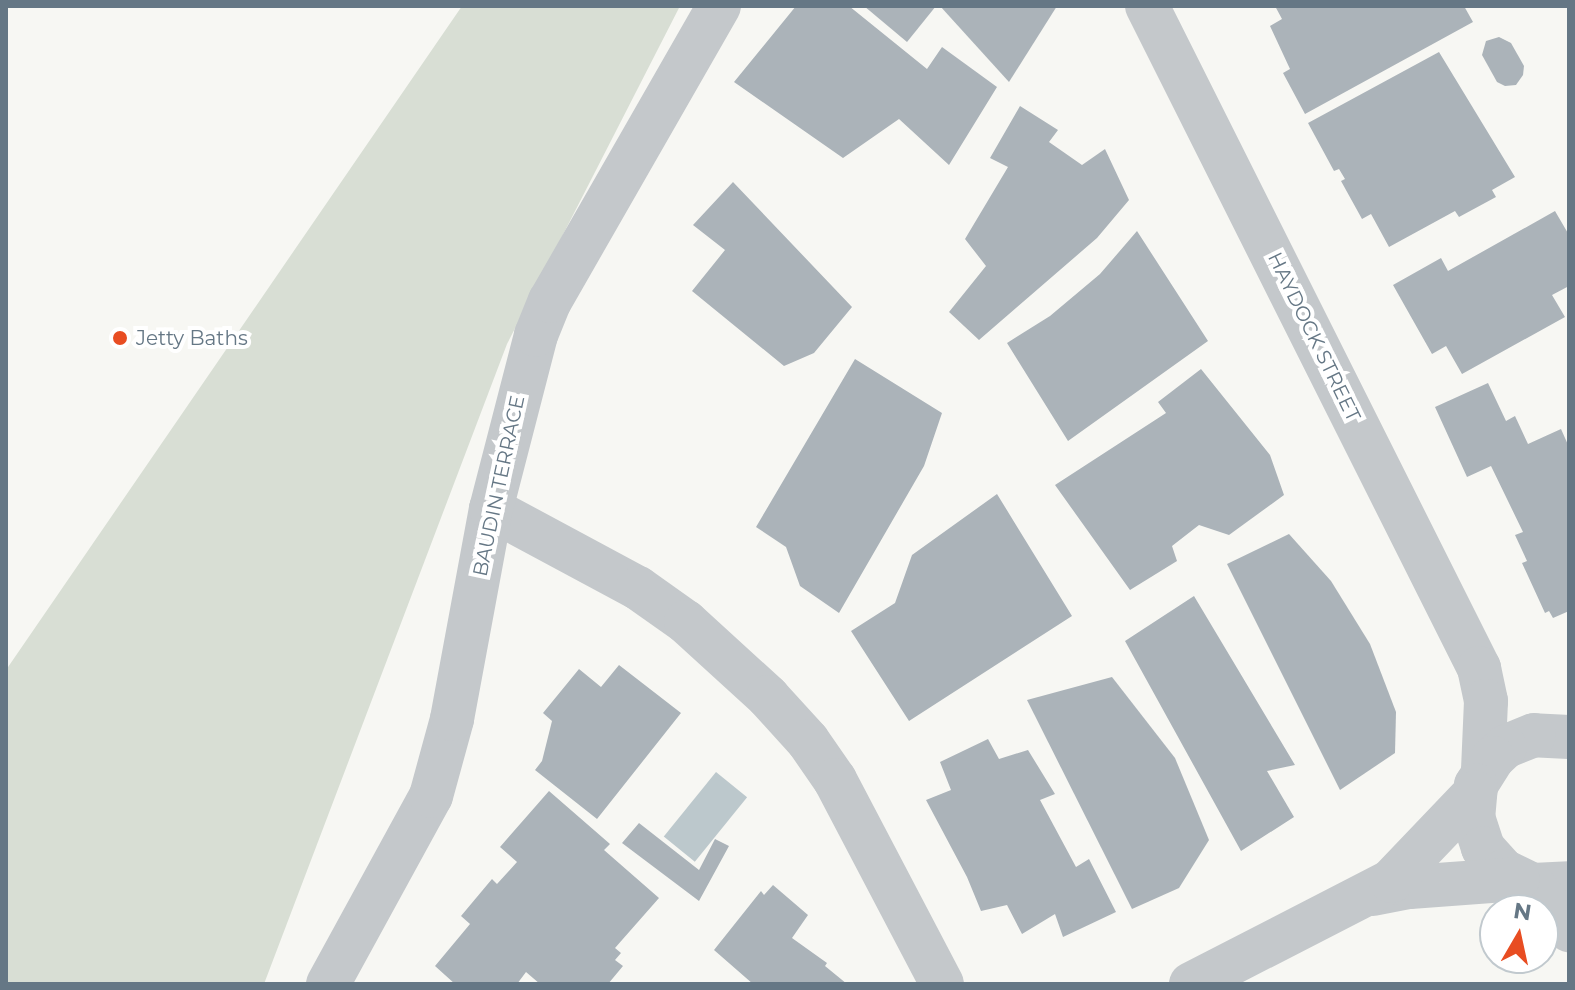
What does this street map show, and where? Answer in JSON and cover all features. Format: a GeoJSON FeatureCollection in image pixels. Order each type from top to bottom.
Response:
{"type":"FeatureCollection","features":[{"type":"Feature","properties":{"kind":"street","name":"BAUDIN TERRACE"},"geometry":{"type":"LineString","coordinates":[[328,984],[431,796],[452,719],[491,509],[524,371],[550,301],[719,6]]}},
{"type":"Feature","properties":{"kind":"street","name":"HAYDOCK STREET"},"geometry":{"type":"LineString","coordinates":[[1147,6],[1479,668],[1514,706],[1567,737]]}},
{"type":"Feature","properties":{"kind":"street"},"geometry":{"type":"LineString","coordinates":[[491,509],[638,588],[686,622],[768,697],[808,741],[835,780],[942,984]]}},
{"type":"Feature","properties":{"kind":"street","name":"HAYDOCK STREET"},"geometry":{"type":"LineString","coordinates":[[1479,668],[1486,710],[1473,817],[1483,848],[1504,871],[1540,882]]}},
{"type":"Feature","properties":{"kind":"street"},"geometry":{"type":"LineString","coordinates":[[1191,984],[1371,895],[1418,856],[1479,782],[1493,758],[1519,740],[1549,734],[1567,737]]}},
{"type":"Feature","properties":{"kind":"street"},"geometry":{"type":"LineString","coordinates":[[1371,895],[1410,887],[1540,882],[1569,930]]}},
{"type":"Feature","properties":{"kind":"shaded area"},"geometry":{"type":"Polygon","coordinates":[[[462,6],[680,6],[507,344],[264,984],[6,984],[6,670],[462,6]]]}},
{"type":"Feature","properties":{"kind":"shaded area"},"geometry":{"type":"Polygon","coordinates":[[[716,772],[747,797],[695,862],[664,837],[716,772]]]}},
{"type":"Feature","properties":{"kind":"building"},"geometry":{"type":"Polygon","coordinates":[[[796,6],[849,6],[927,69],[942,47],[997,87],[949,165],[899,119],[843,158],[734,82],[796,6]]]}},
{"type":"Feature","properties":{"kind":"building"},"geometry":{"type":"Polygon","coordinates":[[[864,6],[936,6],[907,42],[864,6]]]}},
{"type":"Feature","properties":{"kind":"building"},"geometry":{"type":"Polygon","coordinates":[[[940,6],[1057,6],[1009,82],[940,6]]]}},
{"type":"Feature","properties":{"kind":"building"},"geometry":{"type":"Polygon","coordinates":[[[1275,6],[1464,6],[1473,22],[1305,114],[1283,73],[1290,69],[1270,26],[1282,19],[1275,6]]]}},
{"type":"Feature","properties":{"kind":"building"},"geometry":{"type":"Polygon","coordinates":[[[1499,37],[1511,43],[1524,66],[1523,75],[1516,85],[1505,86],[1497,82],[1482,55],[1486,41],[1499,37]]]}},
{"type":"Feature","properties":{"kind":"building"},"geometry":{"type":"Polygon","coordinates":[[[1439,52],[1515,177],[1492,190],[1496,197],[1459,217],[1455,211],[1389,247],[1371,214],[1362,219],[1341,181],[1345,179],[1339,169],[1334,171],[1308,123],[1439,52]]]}},
{"type":"Feature","properties":{"kind":"building"},"geometry":{"type":"Polygon","coordinates":[[[1020,106],[1058,130],[1049,142],[1082,165],[1105,149],[1129,200],[1097,238],[979,340],[949,312],[986,266],[965,239],[1008,167],[990,158],[1020,106]]]}},
{"type":"Feature","properties":{"kind":"building"},"geometry":{"type":"Polygon","coordinates":[[[733,182],[852,307],[814,353],[784,366],[692,291],[725,250],[693,225],[733,182]]]}},
{"type":"Feature","properties":{"kind":"building"},"geometry":{"type":"Polygon","coordinates":[[[1555,211],[1569,235],[1569,286],[1552,295],[1565,317],[1462,374],[1446,346],[1432,354],[1393,285],[1441,258],[1448,271],[1555,211]]]}},
{"type":"Feature","properties":{"kind":"building"},"geometry":{"type":"Polygon","coordinates":[[[1137,231],[1208,341],[1068,441],[1007,343],[1050,316],[1100,274],[1137,231]]]}},
{"type":"Feature","properties":{"kind":"building"},"geometry":{"type":"Polygon","coordinates":[[[855,359],[942,413],[924,466],[839,613],[800,586],[786,547],[756,527],[855,359]]]}},
{"type":"Feature","properties":{"kind":"building"},"geometry":{"type":"Polygon","coordinates":[[[1201,369],[1270,455],[1284,495],[1229,535],[1199,525],[1172,546],[1177,561],[1130,590],[1055,485],[1166,413],[1158,402],[1201,369]]]}},
{"type":"Feature","properties":{"kind":"building"},"geometry":{"type":"Polygon","coordinates":[[[1488,383],[1506,421],[1515,416],[1528,444],[1561,429],[1569,447],[1569,611],[1553,618],[1549,611],[1545,613],[1522,563],[1527,561],[1515,535],[1523,532],[1491,466],[1467,477],[1435,407],[1488,383]]]}},
{"type":"Feature","properties":{"kind":"building"},"geometry":{"type":"Polygon","coordinates":[[[997,494],[1072,616],[909,721],[851,631],[895,603],[912,555],[997,494]]]}},
{"type":"Feature","properties":{"kind":"building"},"geometry":{"type":"Polygon","coordinates":[[[1289,534],[1331,581],[1370,644],[1396,712],[1395,753],[1340,790],[1227,564],[1289,534]]]}},
{"type":"Feature","properties":{"kind":"building"},"geometry":{"type":"Polygon","coordinates":[[[1194,596],[1295,765],[1267,771],[1294,817],[1241,851],[1125,641],[1194,596]]]}},
{"type":"Feature","properties":{"kind":"building"},"geometry":{"type":"Polygon","coordinates":[[[619,665],[681,713],[597,819],[535,770],[542,761],[552,721],[543,713],[579,669],[601,687],[619,665]]]}},
{"type":"Feature","properties":{"kind":"building"},"geometry":{"type":"Polygon","coordinates":[[[1112,677],[1175,758],[1209,840],[1179,888],[1132,909],[1027,700],[1112,677]]]}},
{"type":"Feature","properties":{"kind":"building"},"geometry":{"type":"Polygon","coordinates":[[[988,739],[999,759],[1028,750],[1055,794],[1040,800],[1076,867],[1089,859],[1116,912],[1063,937],[1055,914],[1022,934],[1007,905],[981,911],[967,877],[926,800],[951,790],[940,762],[988,739]]]}},
{"type":"Feature","properties":{"kind":"building"},"geometry":{"type":"Polygon","coordinates":[[[549,791],[610,844],[604,850],[659,898],[615,948],[621,953],[615,960],[623,966],[608,984],[540,984],[526,972],[517,984],[455,984],[435,966],[470,924],[461,916],[492,879],[497,884],[517,862],[500,847],[549,791]]]}},
{"type":"Feature","properties":{"kind":"building"},"geometry":{"type":"Polygon","coordinates":[[[639,823],[699,870],[715,839],[729,846],[699,901],[622,843],[639,823]]]}},
{"type":"Feature","properties":{"kind":"building"},"geometry":{"type":"Polygon","coordinates":[[[773,885],[808,915],[792,938],[827,963],[825,966],[847,984],[753,984],[714,950],[761,891],[764,895],[773,885]]]}},
{"type":"Feature","properties":{"kind":"place","name":"Jetty Baths"},"geometry":{"type":"Point","coordinates":[120,338]}}]}
